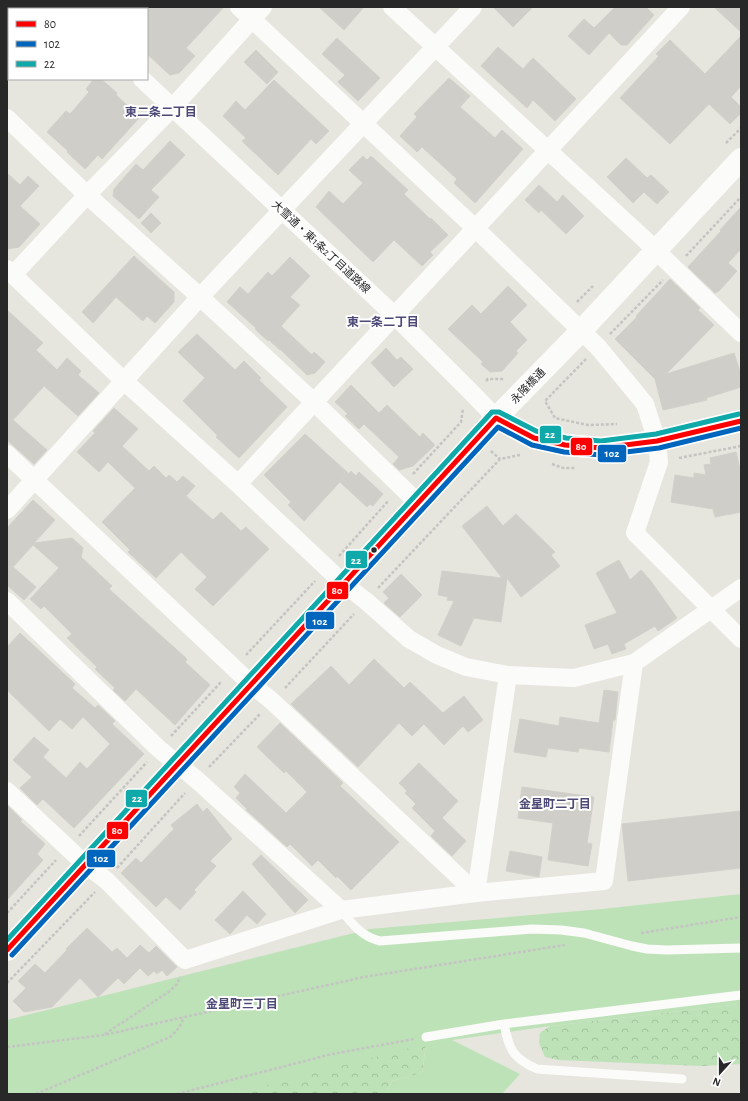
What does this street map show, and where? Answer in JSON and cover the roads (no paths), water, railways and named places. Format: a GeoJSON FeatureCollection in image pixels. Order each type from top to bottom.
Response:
{"type":"FeatureCollection","features":[{"type":"Feature","properties":{"kind":"street"},"geometry":{"type":"LineString","coordinates":[[392,7],[675,268],[741,333]]}},
{"type":"Feature","properties":{"kind":"street"},"geometry":{"type":"LineString","coordinates":[[7,510],[200,297],[362,123],[473,7]]}},
{"type":"Feature","properties":{"kind":"street"},"geometry":{"type":"LineString","coordinates":[[238,484],[681,7]]}},
{"type":"Feature","properties":{"kind":"street"},"geometry":{"type":"LineString","coordinates":[[741,588],[711,609],[634,663],[574,678],[508,675],[466,667],[437,655],[409,639],[366,601],[344,584],[10,272],[173,107],[251,11],[362,123],[475,228],[582,331],[598,347],[646,404],[658,452],[635,533],[711,609],[741,639]]}},
{"type":"Feature","properties":{"kind":"street","name":"大雪通・東1条2丁目道路線"},"geometry":{"type":"LineString","coordinates":[[143,80],[394,315],[496,418]]}},
{"type":"Feature","properties":{"kind":"street"},"geometry":{"type":"LineString","coordinates":[[7,118],[87,195],[314,402],[418,503]]}},
{"type":"Feature","properties":{"kind":"street","name":"永隆橋通"},"geometry":{"type":"LineString","coordinates":[[7,950],[496,418],[582,331],[741,159]]}},
{"type":"Feature","properties":{"kind":"street"},"geometry":{"type":"LineString","coordinates":[[496,418],[534,438],[565,445],[658,452],[741,421]]}},
{"type":"Feature","properties":{"kind":"street"},"geometry":{"type":"LineString","coordinates":[[7,454],[476,893]]}},
{"type":"Feature","properties":{"kind":"street"},"geometry":{"type":"LineString","coordinates":[[7,601],[177,765],[197,780],[341,910]]}},
{"type":"Feature","properties":{"kind":"street"},"geometry":{"type":"LineString","coordinates":[[7,792],[86,865],[106,880],[186,960],[341,910],[476,893],[604,881],[634,663]]}},
{"type":"Feature","properties":{"kind":"street"},"geometry":{"type":"LineString","coordinates":[[476,893],[508,675]]}},
{"type":"Feature","properties":{"kind":"lane"},"geometry":{"type":"LineString","coordinates":[[341,910],[353,926],[365,935],[380,941],[532,929],[561,930],[584,933],[647,949],[741,948]]}},
{"type":"Feature","properties":{"kind":"lane"},"geometry":{"type":"LineString","coordinates":[[426,1037],[504,1024],[741,995]]}},
{"type":"Feature","properties":{"kind":"lane"},"geometry":{"type":"LineString","coordinates":[[504,1024],[508,1044],[513,1053],[520,1060],[537,1069],[682,1079]]}},
{"type":"Feature","properties":{"kind":"district","name":"東二条二丁目"},"geometry":{"type":"Point","coordinates":[161,112]}},
{"type":"Feature","properties":{"kind":"district","name":"東一条二丁目"},"geometry":{"type":"Point","coordinates":[383,322]}},
{"type":"Feature","properties":{"kind":"district","name":"金星町二丁目"},"geometry":{"type":"Point","coordinates":[555,804]}},
{"type":"Feature","properties":{"kind":"district","name":"金星町三丁目"},"geometry":{"type":"Point","coordinates":[242,1004]}}]}
